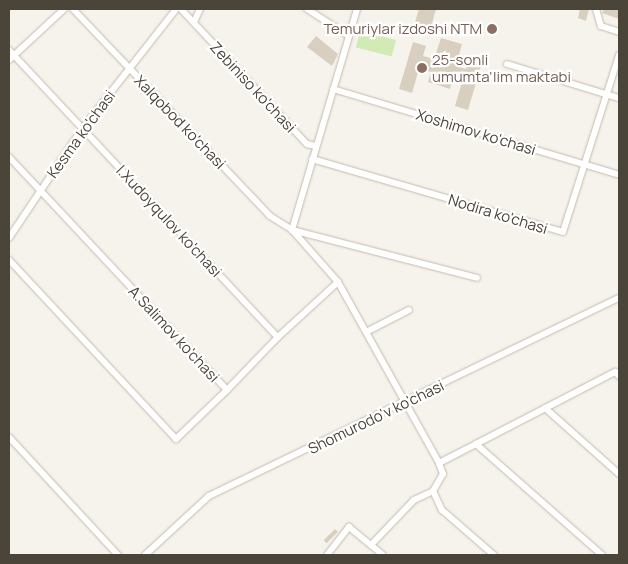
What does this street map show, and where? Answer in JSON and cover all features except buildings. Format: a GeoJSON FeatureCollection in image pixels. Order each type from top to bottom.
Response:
{"type":"FeatureCollection","features":[{"type":"Feature","properties":{"kind":"street"},"geometry":{"type":"LineString","coordinates":[[11,58],[64,9]]}},
{"type":"Feature","properties":{"kind":"street","name":"Xalqobod ko'chasi"},"geometry":{"type":"LineString","coordinates":[[73,9],[270,216],[292,230]]}},
{"type":"Feature","properties":{"kind":"street","name":"Kesma ko'chasi"},"geometry":{"type":"LineString","coordinates":[[9,238],[82,129],[176,9]]}},
{"type":"Feature","properties":{"kind":"street","name":"Zebiniso ko'chasi"},"geometry":{"type":"LineString","coordinates":[[181,9],[307,144],[316,146]]}},
{"type":"Feature","properties":{"kind":"street"},"geometry":{"type":"LineString","coordinates":[[194,22],[200,9]]}},
{"type":"Feature","properties":{"kind":"street"},"geometry":{"type":"LineString","coordinates":[[307,9],[349,36]]}},
{"type":"Feature","properties":{"kind":"street"},"geometry":{"type":"LineString","coordinates":[[292,230],[357,9]]}},
{"type":"Feature","properties":{"kind":"street"},"geometry":{"type":"LineString","coordinates":[[596,9],[601,26],[619,32]]}},
{"type":"Feature","properties":{"kind":"street","name":"I.Xudoyqulov ko'chasi"},"geometry":{"type":"LineString","coordinates":[[9,50],[11,58],[82,129],[278,337]]}},
{"type":"Feature","properties":{"kind":"street","name":"Nodira ko'chasi"},"geometry":{"type":"LineString","coordinates":[[312,159],[561,232],[586,166],[619,55]]}},
{"type":"Feature","properties":{"kind":"street"},"geometry":{"type":"LineString","coordinates":[[507,64],[619,98]]}},
{"type":"Feature","properties":{"kind":"street","name":"Xoshimov ko'chasi"},"geometry":{"type":"LineString","coordinates":[[333,89],[619,175]]}},
{"type":"Feature","properties":{"kind":"street","name":"A.Salimov ko'chasi"},"geometry":{"type":"LineString","coordinates":[[9,156],[40,192],[227,390],[176,439],[9,260]]}},
{"type":"Feature","properties":{"kind":"street"},"geometry":{"type":"LineString","coordinates":[[292,230],[477,278]]}},
{"type":"Feature","properties":{"kind":"street"},"geometry":{"type":"LineString","coordinates":[[292,230],[338,282],[368,331],[404,403],[444,474],[433,491],[414,500],[372,545]]}},
{"type":"Feature","properties":{"kind":"street"},"geometry":{"type":"LineString","coordinates":[[227,390],[278,337],[338,282]]}},
{"type":"Feature","properties":{"kind":"street","name":"Shomurodo'v ko'chasi"},"geometry":{"type":"LineString","coordinates":[[145,555],[209,496],[619,298]]}},
{"type":"Feature","properties":{"kind":"street"},"geometry":{"type":"LineString","coordinates":[[368,331],[409,310]]}},
{"type":"Feature","properties":{"kind":"street"},"geometry":{"type":"LineString","coordinates":[[439,463],[615,372],[619,376]]}},
{"type":"Feature","properties":{"kind":"street"},"geometry":{"type":"LineString","coordinates":[[545,408],[619,474]]}},
{"type":"Feature","properties":{"kind":"street"},"geometry":{"type":"LineString","coordinates":[[9,437],[118,555]]}},
{"type":"Feature","properties":{"kind":"street"},"geometry":{"type":"LineString","coordinates":[[476,444],[602,555]]}},
{"type":"Feature","properties":{"kind":"street"},"geometry":{"type":"LineString","coordinates":[[433,491],[442,510],[494,555]]}},
{"type":"Feature","properties":{"kind":"street"},"geometry":{"type":"LineString","coordinates":[[327,555],[349,527],[383,555]]}},
{"type":"Feature","properties":{"kind":"green space"},"geometry":{"type":"Polygon","coordinates":[[[360,31],[396,40],[392,56],[356,47],[360,31]]]}},
{"type":"Feature","properties":{"kind":"place","name":"Temuriylar izdoshi NTM"},"geometry":{"type":"Point","coordinates":[492,29]}},
{"type":"Feature","properties":{"kind":"place","name":"25-sonli umumta'lim maktabi"},"geometry":{"type":"Point","coordinates":[422,68]}}]}
